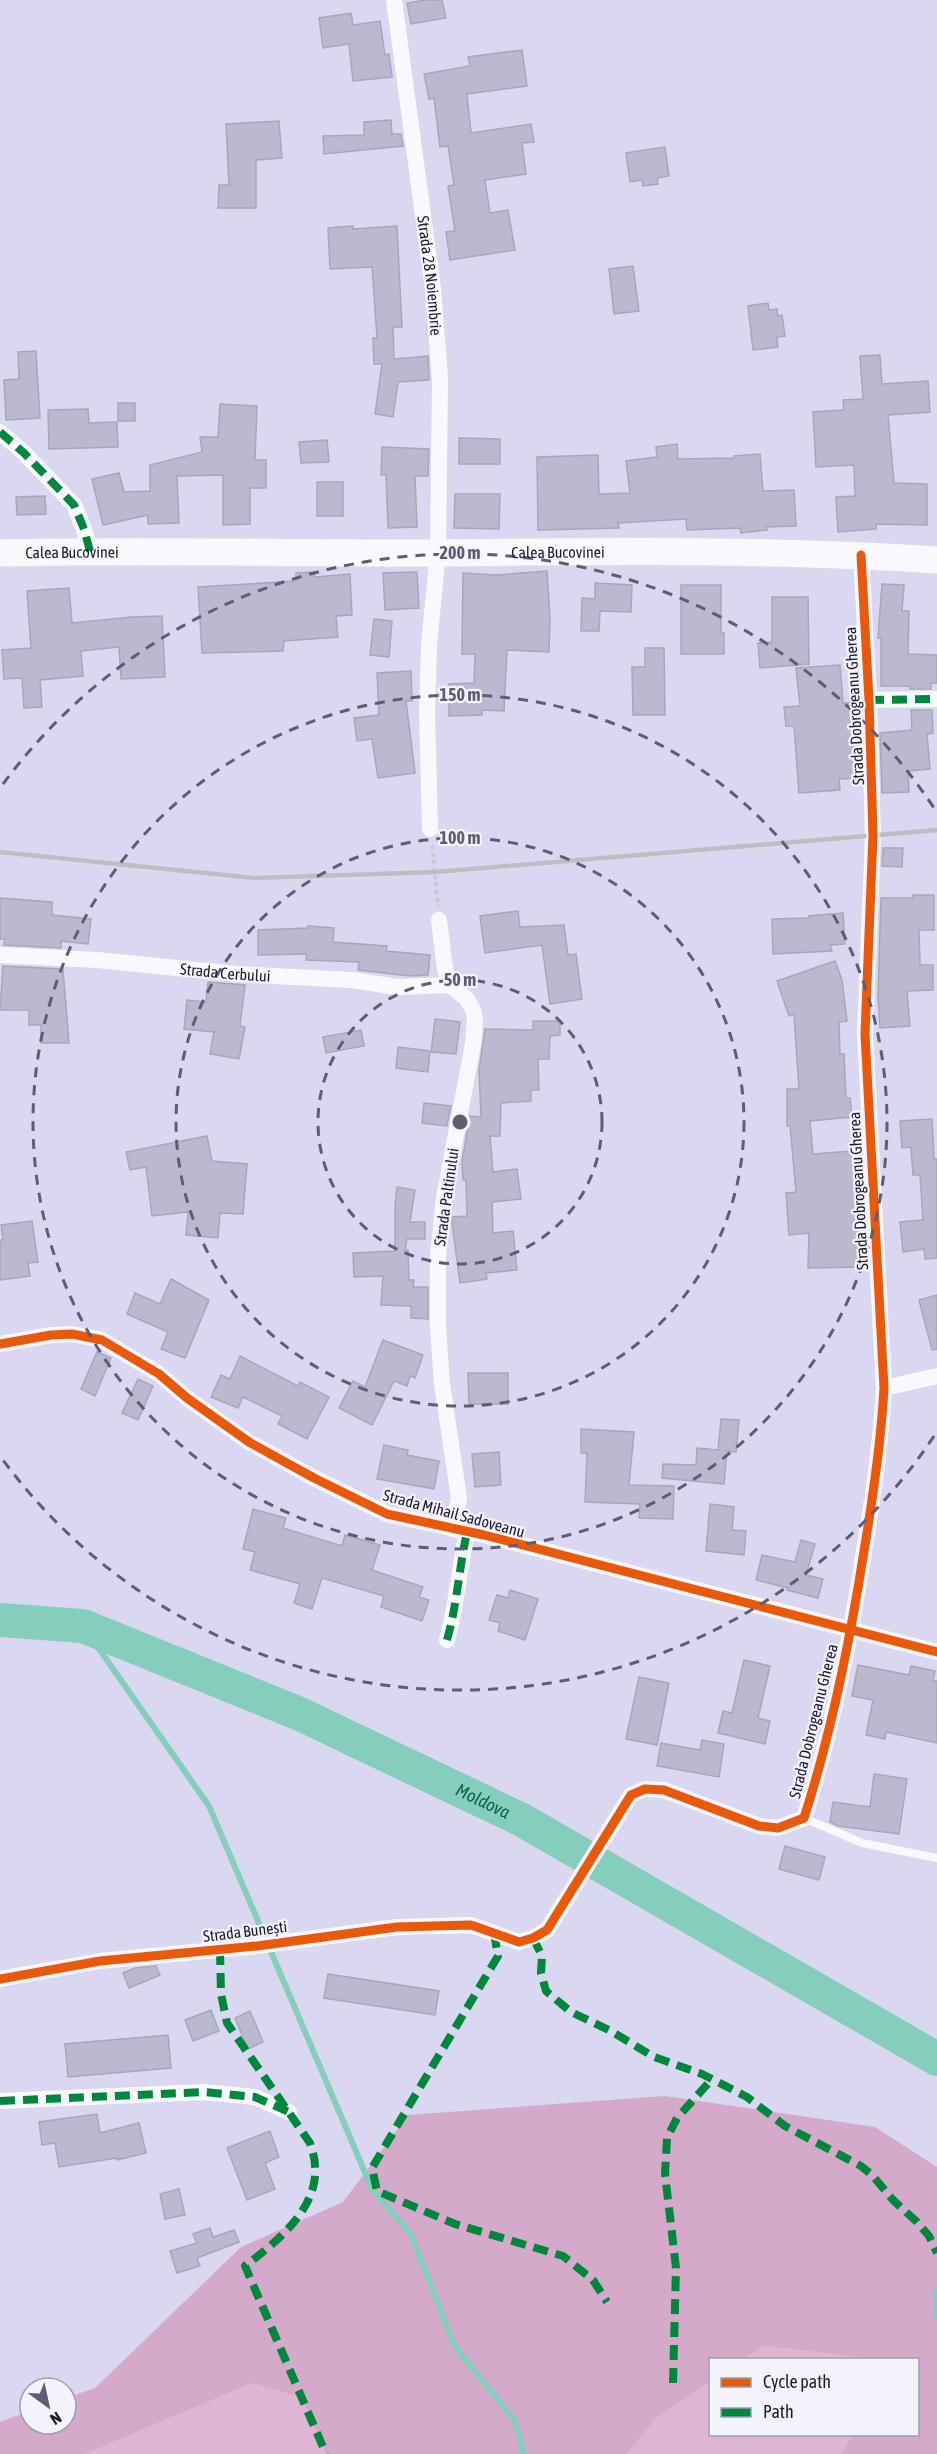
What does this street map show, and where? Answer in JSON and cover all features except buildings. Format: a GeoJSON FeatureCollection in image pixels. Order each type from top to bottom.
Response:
{"type":"FeatureCollection","features":[{"type":"Feature","properties":{"kind":"highway","name":"Calea Bucovinei"},"geometry":{"type":"LineString","coordinates":[[0,553],[90,551],[861,555],[937,560]]}},
{"type":"Feature","properties":{"kind":"street","name":"Strada 28 Noiembrie"},"geometry":{"type":"LineString","coordinates":[[394,0],[412,128],[438,348],[441,454],[438,552]]}},
{"type":"Feature","properties":{"kind":"street"},"geometry":{"type":"LineString","coordinates":[[0,432],[24,453],[74,505],[90,551]]}},
{"type":"Feature","properties":{"kind":"street"},"geometry":{"type":"LineString","coordinates":[[430,829],[427,711],[429,645],[438,552]]}},
{"type":"Feature","properties":{"kind":"street","name":"Strada Dobrogeanu Gherea"},"geometry":{"type":"LineString","coordinates":[[804,1818],[852,1629],[881,1436],[884,1388],[865,1034],[873,835],[861,555]]}},
{"type":"Feature","properties":{"kind":"street"},"geometry":{"type":"LineString","coordinates":[[869,700],[937,699]]}},
{"type":"Feature","properties":{"kind":"street","name":"Strada Paltinului"},"geometry":{"type":"LineString","coordinates":[[439,920],[445,969],[450,985],[467,999],[475,1020],[473,1044],[444,1198],[438,1256],[438,1327],[442,1384],[459,1498],[460,1530],[454,1616],[447,1640]]}},
{"type":"Feature","properties":{"kind":"street","name":"Strada Cerbului"},"geometry":{"type":"LineString","coordinates":[[0,955],[61,957],[237,974],[352,980],[397,987],[450,985]]}},
{"type":"Feature","properties":{"kind":"street","name":"Strada Mihail Sadoveanu"},"geometry":{"type":"LineString","coordinates":[[0,1344],[51,1335],[72,1334],[102,1340],[159,1374],[195,1404],[249,1442],[314,1479],[387,1514],[460,1530],[937,1652]]}},
{"type":"Feature","properties":{"kind":"street"},"geometry":{"type":"LineString","coordinates":[[884,1388],[937,1376]]}},
{"type":"Feature","properties":{"kind":"street","name":"Strada Bunești"},"geometry":{"type":"LineString","coordinates":[[0,1978],[100,1961],[257,1946],[362,1931],[432,1925],[471,1925],[519,1942],[533,1938],[546,1930],[631,1794],[645,1789],[664,1790],[759,1826],[778,1828],[804,1818]]}},
{"type":"Feature","properties":{"kind":"street"},"geometry":{"type":"LineString","coordinates":[[0,2101],[204,2092],[255,2097],[289,2112]]}},
{"type":"Feature","properties":{"kind":"lane"},"geometry":{"type":"LineString","coordinates":[[804,1818],[862,1843],[937,1858]]}},
{"type":"Feature","properties":{"kind":"path"},"geometry":{"type":"LineString","coordinates":[[430,829],[439,920]]}},
{"type":"Feature","properties":{"kind":"shaded area"},"geometry":{"type":"Polygon","coordinates":[[[665,2096],[875,2127],[937,2167],[937,2454],[841,2454],[851,2436],[919,2436],[919,2358],[866,2358],[764,2346],[745,2358],[709,2358],[709,2383],[657,2417],[627,2454],[326,2454],[302,2398],[252,2383],[85,2454],[0,2454],[0,2422],[18,2415],[18,2436],[78,2436],[78,2394],[95,2388],[241,2247],[343,2202],[408,2115],[665,2096]]]}},
{"type":"Feature","properties":{"kind":"shaded area"},"geometry":{"type":"Polygon","coordinates":[[[763,2346],[866,2358],[746,2358],[763,2346]]]}},
{"type":"Feature","properties":{"kind":"shaded area"},"geometry":{"type":"Polygon","coordinates":[[[252,2383],[302,2398],[326,2454],[85,2454],[252,2383]]]}},
{"type":"Feature","properties":{"kind":"shaded area"},"geometry":{"type":"Polygon","coordinates":[[[709,2383],[709,2436],[851,2436],[841,2454],[627,2454],[657,2417],[709,2383]]]}},
{"type":"Feature","properties":{"kind":"waterway","name":"Moldova"},"geometry":{"type":"LineString","coordinates":[[0,1620],[83,1626],[300,1714],[522,1820],[937,2059]]}},
{"type":"Feature","properties":{"kind":"waterway"},"geometry":{"type":"LineString","coordinates":[[83,1626],[209,1806],[372,2189],[411,2234],[454,2345],[515,2421],[524,2454]]}},
{"type":"Feature","properties":{"kind":"waterway"},"geometry":{"type":"LineString","coordinates":[[937,2291],[937,2317]]}},
{"type":"Feature","properties":{"kind":"railway"},"geometry":{"type":"LineString","coordinates":[[0,852],[254,878],[435,872],[937,830]]}},
{"type":"Feature","properties":{"kind":"marked path"},"geometry":{"type":"LineString","coordinates":[[0,432],[24,453],[74,505],[90,551]]}},
{"type":"Feature","properties":{"kind":"marked path"},"geometry":{"type":"LineString","coordinates":[[869,700],[937,699]]}},
{"type":"Feature","properties":{"kind":"marked path"},"geometry":{"type":"LineString","coordinates":[[447,1640],[467,1532]]}},
{"type":"Feature","properties":{"kind":"marked path"},"geometry":{"type":"LineString","coordinates":[[494,1933],[498,1956],[372,2168],[377,2191],[455,2224],[563,2256],[593,2280],[607,2302]]}},
{"type":"Feature","properties":{"kind":"marked path"},"geometry":{"type":"LineString","coordinates":[[533,1938],[542,1956],[541,1973],[546,1991],[571,2012],[611,2031],[654,2057],[702,2074],[747,2097],[785,2126],[861,2166],[917,2222],[929,2236],[937,2253]]}},
{"type":"Feature","properties":{"kind":"marked path"},"geometry":{"type":"LineString","coordinates":[[220,1950],[221,1994],[227,2023],[310,2143],[314,2157],[314,2182],[303,2210],[281,2236],[245,2266],[326,2454]]}},
{"type":"Feature","properties":{"kind":"marked path"},"geometry":{"type":"LineString","coordinates":[[673,2383],[676,2268],[665,2174],[667,2138],[677,2118],[712,2079]]}},
{"type":"Feature","properties":{"kind":"marked path"},"geometry":{"type":"LineString","coordinates":[[0,2101],[204,2092],[255,2097],[289,2112]]}},
{"type":"Feature","properties":{"kind":"cycle path"},"geometry":{"type":"LineString","coordinates":[[0,1979],[100,1961],[257,1946],[397,1927],[471,1925],[519,1942],[533,1938],[547,1930],[631,1795],[645,1789],[664,1790],[759,1826],[778,1828],[804,1818],[832,1719],[853,1618],[873,1490],[884,1388],[865,1034],[873,835],[861,555]]}},
{"type":"Feature","properties":{"kind":"cycle path"},"geometry":{"type":"LineString","coordinates":[[0,1344],[51,1335],[72,1334],[102,1340],[159,1374],[187,1398],[249,1442],[314,1478],[387,1514],[484,1535],[937,1652]]}}]}
